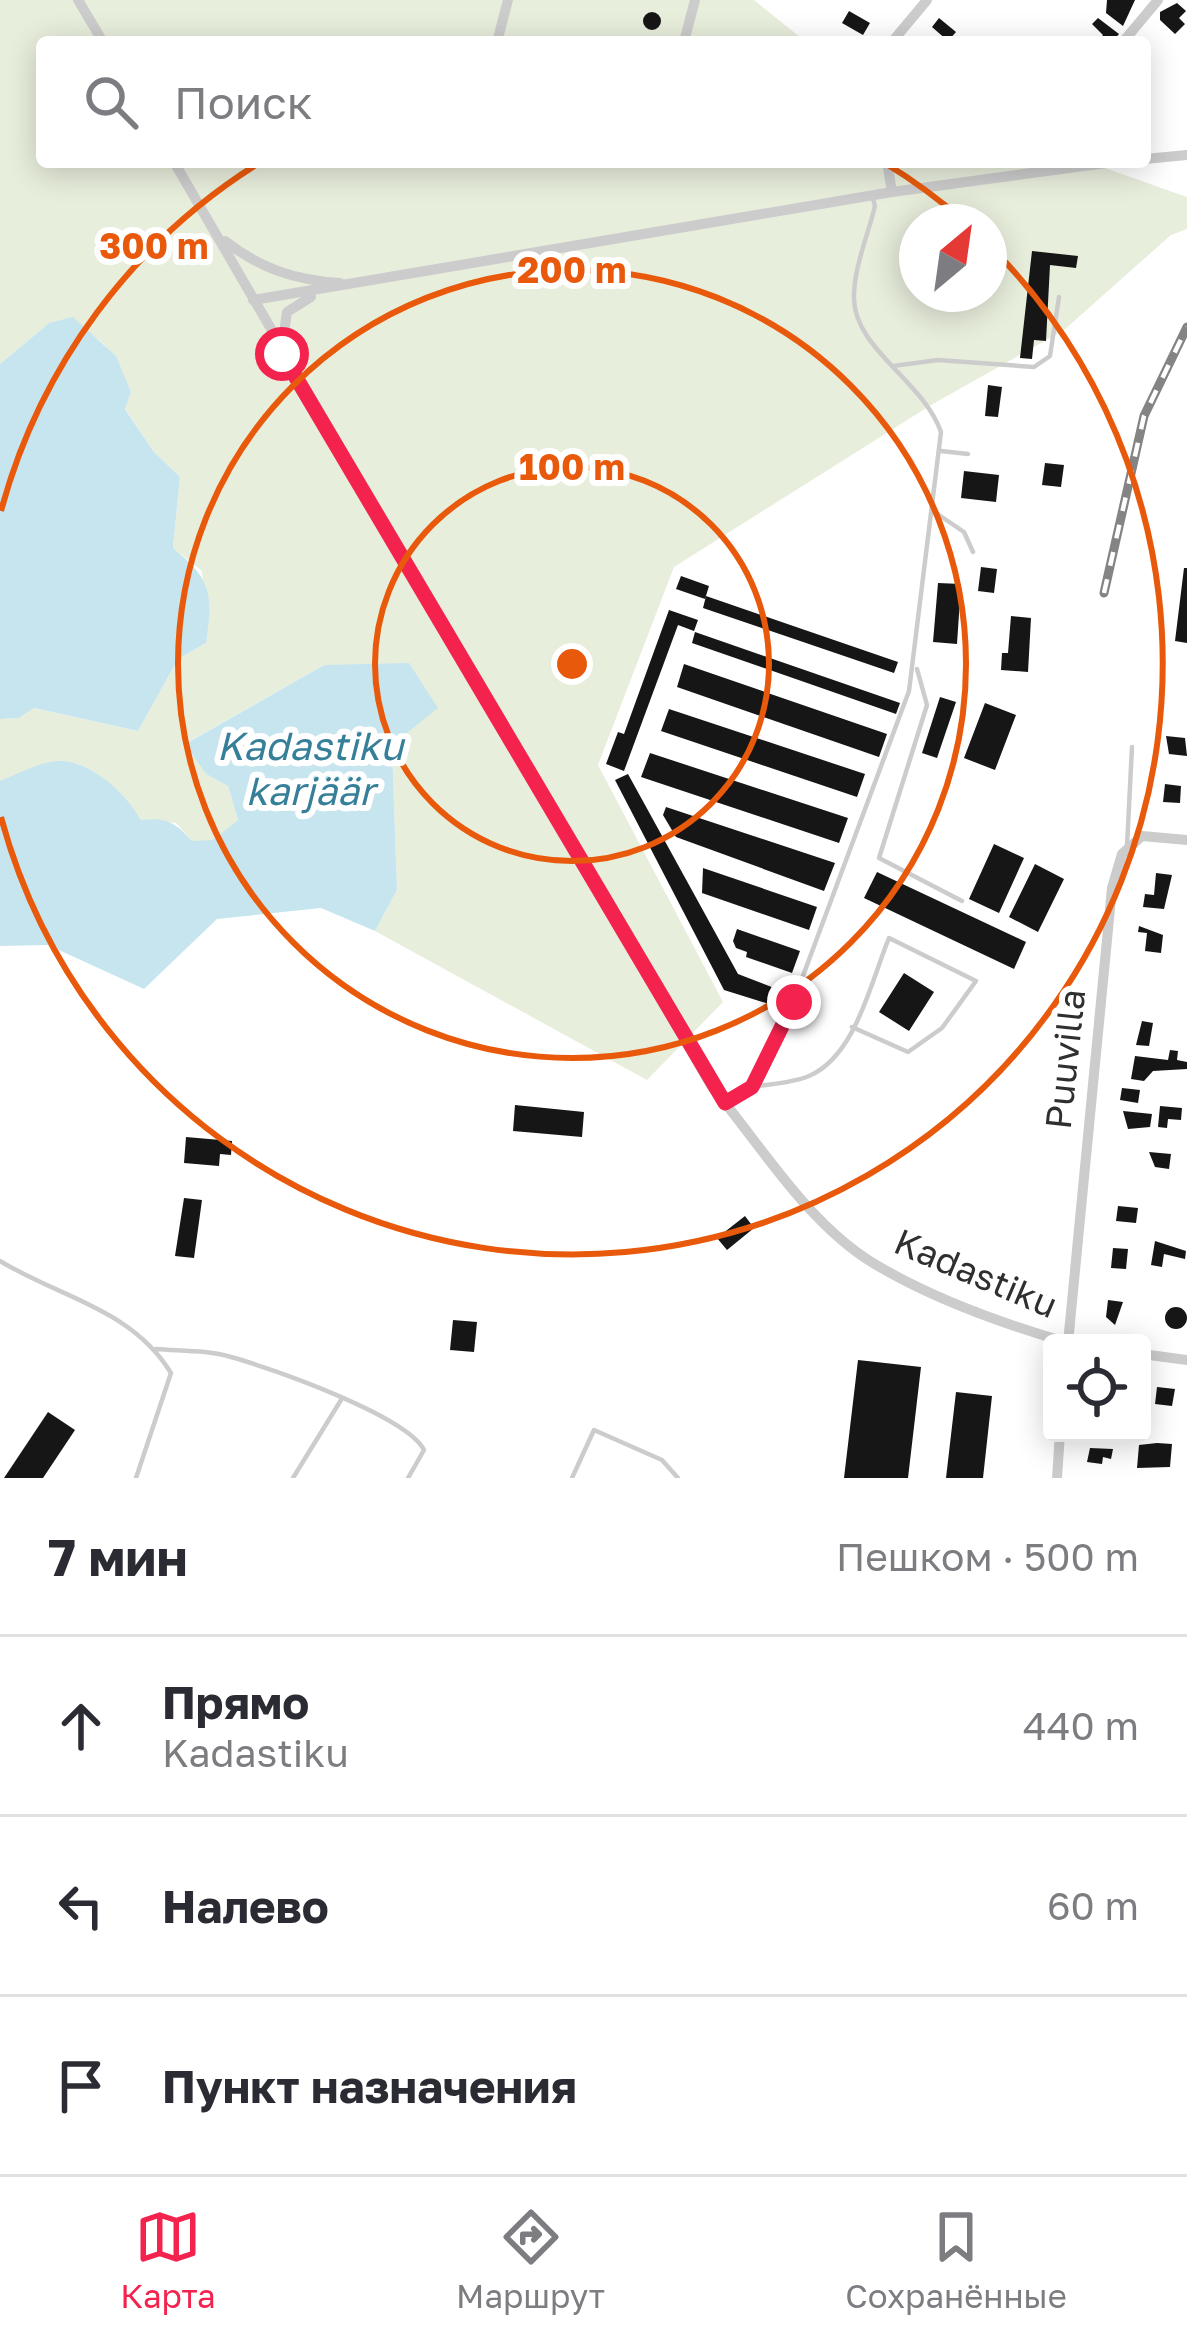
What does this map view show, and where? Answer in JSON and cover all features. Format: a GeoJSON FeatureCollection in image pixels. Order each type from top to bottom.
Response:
{"type":"FeatureCollection","features":[{"type":"Feature","properties":{"kind":"street"},"geometry":{"type":"LineString","coordinates":[[78,0],[99,36]]}},
{"type":"Feature","properties":{"kind":"street"},"geometry":{"type":"LineString","coordinates":[[499,36],[508,0]]}},
{"type":"Feature","properties":{"kind":"street"},"geometry":{"type":"LineString","coordinates":[[685,36],[694,0]]}},
{"type":"Feature","properties":{"kind":"street"},"geometry":{"type":"LineString","coordinates":[[897,36],[926,0]]}},
{"type":"Feature","properties":{"kind":"street"},"geometry":{"type":"LineString","coordinates":[[1128,36],[1158,0]]}},
{"type":"Feature","properties":{"kind":"street"},"geometry":{"type":"LineString","coordinates":[[1151,158],[1187,155]]}},
{"type":"Feature","properties":{"kind":"street"},"geometry":{"type":"LineString","coordinates":[[1166,157],[1187,164]]}},
{"type":"Feature","properties":{"kind":"street","name":"Kadastiku"},"geometry":{"type":"LineString","coordinates":[[178,168],[282,354],[725,1103],[812,1210],[871,1262],[976,1311],[1043,1334]]}},
{"type":"Feature","properties":{"kind":"street"},"geometry":{"type":"LineString","coordinates":[[887,168],[892,192]]}},
{"type":"Feature","properties":{"kind":"street"},"geometry":{"type":"LineString","coordinates":[[253,300],[1028,168]]}},
{"type":"Feature","properties":{"kind":"street"},"geometry":{"type":"LineString","coordinates":[[220,237],[264,268],[301,280],[367,284]]}},
{"type":"Feature","properties":{"kind":"street"},"geometry":{"type":"LineString","coordinates":[[282,354],[281,331],[293,305],[367,284]]}},
{"type":"Feature","properties":{"kind":"street"},"geometry":{"type":"LineString","coordinates":[[1125,851],[1142,836],[1187,840]]}},
{"type":"Feature","properties":{"kind":"street","name":"Puuvilla"},"geometry":{"type":"LineString","coordinates":[[1069,1334],[1112,888],[1125,851]]}},
{"type":"Feature","properties":{"kind":"street"},"geometry":{"type":"LineString","coordinates":[[1151,1355],[1187,1360]]}},
{"type":"Feature","properties":{"kind":"street"},"geometry":{"type":"LineString","coordinates":[[1059,1442],[1057,1478],[1069,1478]]}},
{"type":"Feature","properties":{"kind":"lane"},"geometry":{"type":"LineString","coordinates":[[752,1087],[794,1002],[915,664],[941,432],[931,405],[863,333],[856,314],[854,295],[875,206],[872,195]]}},
{"type":"Feature","properties":{"kind":"lane"},"geometry":{"type":"LineString","coordinates":[[893,366],[938,360],[1034,367],[1050,356],[1059,297]]}},
{"type":"Feature","properties":{"kind":"lane"},"geometry":{"type":"LineString","coordinates":[[941,451],[968,454]]}},
{"type":"Feature","properties":{"kind":"lane"},"geometry":{"type":"LineString","coordinates":[[933,511],[964,532],[973,552]]}},
{"type":"Feature","properties":{"kind":"lane"},"geometry":{"type":"LineString","coordinates":[[915,664],[927,705],[879,858],[962,901]]}},
{"type":"Feature","properties":{"kind":"lane"},"geometry":{"type":"LineString","coordinates":[[1125,851],[1132,748]]}},
{"type":"Feature","properties":{"kind":"lane"},"geometry":{"type":"LineString","coordinates":[[725,1103],[752,1087],[811,1076],[843,1049],[852,1027],[889,938],[976,981],[942,1028],[908,1052],[852,1027]]}},
{"type":"Feature","properties":{"kind":"lane"},"geometry":{"type":"LineString","coordinates":[[0,1262],[119,1317],[156,1349],[171,1373],[136,1478]]}},
{"type":"Feature","properties":{"kind":"lane"},"geometry":{"type":"LineString","coordinates":[[156,1349],[230,1356],[388,1419],[418,1439],[424,1450],[408,1478]]}},
{"type":"Feature","properties":{"kind":"lane"},"geometry":{"type":"LineString","coordinates":[[293,1478],[340,1400]]}},
{"type":"Feature","properties":{"kind":"lane"},"geometry":{"type":"LineString","coordinates":[[572,1478],[594,1430],[662,1460],[678,1478]]}},
{"type":"Feature","properties":{"kind":"green space"},"geometry":{"type":"Polygon","coordinates":[[[0,0],[754,0],[799,36],[36,36],[36,168],[1105,168],[1187,197],[1187,229],[1171,235],[1064,330],[931,405],[674,567],[598,765],[723,1002],[647,1080],[375,931],[397,890],[392,745],[324,665],[186,743],[206,774],[228,786],[238,820],[213,841],[192,841],[176,823],[141,820],[105,780],[68,761],[49,763],[0,782],[0,719],[19,718],[34,708],[138,731],[178,659],[206,643],[202,571],[173,548],[180,477],[154,452],[125,408],[131,392],[110,351],[81,331],[49,323],[0,364],[0,0]]]}},
{"type":"Feature","properties":{"kind":"water","name":"Kadastiku karjäär"},"geometry":{"type":"Polygon","coordinates":[[[73,317],[116,356],[131,392],[125,409],[154,452],[180,477],[173,548],[196,569],[209,600],[206,643],[178,659],[138,731],[34,708],[19,718],[0,719],[0,364],[49,323],[73,317]]]}},
{"type":"Feature","properties":{"kind":"water","name":"Kadastiku karjäär"},"geometry":{"type":"Polygon","coordinates":[[[409,663],[438,708],[392,745],[397,890],[375,931],[321,908],[217,919],[144,989],[48,945],[0,946],[0,781],[56,761],[81,765],[106,780],[141,820],[170,822],[192,841],[213,840],[238,820],[228,786],[206,774],[185,744],[324,665],[409,663]]]}},
{"type":"Feature","properties":{"kind":"building"},"geometry":{"type":"Polygon","coordinates":[[[1107,0],[1135,0],[1123,26],[1106,13],[1107,0]]]}},
{"type":"Feature","properties":{"kind":"building"},"geometry":{"type":"Polygon","coordinates":[[[1177,3],[1186,11],[1179,18],[1185,24],[1175,34],[1160,20],[1160,12],[1177,3]]]}},
{"type":"Feature","properties":{"kind":"building"},"geometry":{"type":"Polygon","coordinates":[[[849,11],[870,23],[863,35],[842,23],[849,11]]]}},
{"type":"Feature","properties":{"kind":"building"},"geometry":{"type":"Polygon","coordinates":[[[652,12],[661,21],[652,30],[643,21],[652,12]]]}},
{"type":"Feature","properties":{"kind":"building"},"geometry":{"type":"Polygon","coordinates":[[[939,18],[956,32],[942,36],[932,27],[939,18]]]}},
{"type":"Feature","properties":{"kind":"building"},"geometry":{"type":"Polygon","coordinates":[[[1098,18],[1119,34],[1102,36],[1092,24],[1098,18]]]}},
{"type":"Feature","properties":{"kind":"building"},"geometry":{"type":"Polygon","coordinates":[[[1032,251],[1078,256],[1076,268],[1050,265],[1046,341],[1034,340],[1032,359],[1020,358],[1032,251]]]}},
{"type":"Feature","properties":{"kind":"building"},"geometry":{"type":"Polygon","coordinates":[[[988,385],[1002,387],[998,417],[985,416],[988,385]]]}},
{"type":"Feature","properties":{"kind":"building"},"geometry":{"type":"Polygon","coordinates":[[[1045,463],[1064,465],[1061,487],[1042,485],[1045,463]]]}},
{"type":"Feature","properties":{"kind":"building"},"geometry":{"type":"Polygon","coordinates":[[[964,471],[999,475],[996,502],[961,498],[964,471]]]}},
{"type":"Feature","properties":{"kind":"building"},"geometry":{"type":"Polygon","coordinates":[[[981,567],[997,569],[994,593],[978,591],[981,567]]]}},
{"type":"Feature","properties":{"kind":"building"},"geometry":{"type":"Polygon","coordinates":[[[1187,568],[1187,643],[1175,641],[1187,568]]]}},
{"type":"Feature","properties":{"kind":"building"},"geometry":{"type":"Polygon","coordinates":[[[681,576],[709,586],[705,599],[676,589],[681,576]]]}},
{"type":"Feature","properties":{"kind":"building"},"geometry":{"type":"Polygon","coordinates":[[[938,583],[961,584],[957,644],[933,642],[938,583]]]}},
{"type":"Feature","properties":{"kind":"building"},"geometry":{"type":"Polygon","coordinates":[[[706,596],[898,662],[894,673],[703,608],[706,596]]]}},
{"type":"Feature","properties":{"kind":"building"},"geometry":{"type":"Polygon","coordinates":[[[669,610],[698,620],[694,631],[678,625],[624,771],[606,764],[618,732],[624,734],[669,610]]]}},
{"type":"Feature","properties":{"kind":"building"},"geometry":{"type":"Polygon","coordinates":[[[1011,616],[1031,618],[1028,672],[1001,670],[1002,653],[1008,653],[1011,616]]]}},
{"type":"Feature","properties":{"kind":"building"},"geometry":{"type":"Polygon","coordinates":[[[695,632],[900,703],[896,714],[692,643],[695,632]]]}},
{"type":"Feature","properties":{"kind":"building"},"geometry":{"type":"Polygon","coordinates":[[[684,664],[887,734],[879,757],[677,687],[684,664]]]}},
{"type":"Feature","properties":{"kind":"building"},"geometry":{"type":"Polygon","coordinates":[[[940,697],[956,702],[937,758],[922,753],[940,697]]]}},
{"type":"Feature","properties":{"kind":"building"},"geometry":{"type":"Polygon","coordinates":[[[985,703],[1016,715],[995,770],[964,758],[985,703]]]}},
{"type":"Feature","properties":{"kind":"building"},"geometry":{"type":"Polygon","coordinates":[[[669,709],[865,774],[857,797],[661,731],[669,709]]]}},
{"type":"Feature","properties":{"kind":"building"},"geometry":{"type":"Polygon","coordinates":[[[1166,736],[1185,738],[1187,756],[1169,754],[1166,736]]]}},
{"type":"Feature","properties":{"kind":"building"},"geometry":{"type":"Polygon","coordinates":[[[650,753],[848,818],[839,843],[641,777],[650,753]]]}},
{"type":"Feature","properties":{"kind":"building"},"geometry":{"type":"Polygon","coordinates":[[[628,774],[738,974],[787,993],[782,1008],[724,990],[615,780],[628,774]]]}},
{"type":"Feature","properties":{"kind":"building"},"geometry":{"type":"Polygon","coordinates":[[[1165,784],[1181,786],[1180,803],[1163,802],[1165,784]]]}},
{"type":"Feature","properties":{"kind":"building"},"geometry":{"type":"Polygon","coordinates":[[[666,807],[835,863],[824,891],[676,837],[663,815],[666,807]]]}},
{"type":"Feature","properties":{"kind":"building"},"geometry":{"type":"Polygon","coordinates":[[[994,844],[1024,858],[999,913],[969,899],[994,844]]]}},
{"type":"Feature","properties":{"kind":"building"},"geometry":{"type":"Polygon","coordinates":[[[1035,864],[1064,879],[1038,932],[1009,917],[1035,864]]]}},
{"type":"Feature","properties":{"kind":"building"},"geometry":{"type":"Polygon","coordinates":[[[703,868],[817,907],[809,930],[702,893],[703,868]]]}},
{"type":"Feature","properties":{"kind":"building"},"geometry":{"type":"Polygon","coordinates":[[[877,872],[1026,942],[1014,969],[864,898],[877,872]]]}},
{"type":"Feature","properties":{"kind":"building"},"geometry":{"type":"Polygon","coordinates":[[[1156,873],[1172,875],[1164,909],[1143,907],[1145,894],[1154,895],[1156,873]]]}},
{"type":"Feature","properties":{"kind":"building"},"geometry":{"type":"Polygon","coordinates":[[[1139,926],[1163,935],[1161,953],[1145,951],[1147,933],[1138,932],[1139,926]]]}},
{"type":"Feature","properties":{"kind":"building"},"geometry":{"type":"Polygon","coordinates":[[[737,929],[800,951],[792,973],[746,957],[747,952],[736,948],[733,941],[737,929]]]}},
{"type":"Feature","properties":{"kind":"building"},"geometry":{"type":"Polygon","coordinates":[[[904,973],[934,992],[909,1031],[879,1012],[904,973]]]}},
{"type":"Feature","properties":{"kind":"building"},"geometry":{"type":"Polygon","coordinates":[[[1142,1021],[1153,1023],[1149,1046],[1136,1045],[1142,1021]]]}},
{"type":"Feature","properties":{"kind":"building"},"geometry":{"type":"Polygon","coordinates":[[[1170,1050],[1178,1051],[1177,1060],[1187,1062],[1187,1069],[1153,1071],[1144,1081],[1131,1079],[1135,1056],[1168,1060],[1170,1050]]]}},
{"type":"Feature","properties":{"kind":"building"},"geometry":{"type":"Polygon","coordinates":[[[1122,1088],[1140,1090],[1138,1103],[1120,1100],[1122,1088]]]}},
{"type":"Feature","properties":{"kind":"building"},"geometry":{"type":"Polygon","coordinates":[[[515,1105],[584,1112],[582,1137],[513,1131],[515,1105]]]}},
{"type":"Feature","properties":{"kind":"building"},"geometry":{"type":"Polygon","coordinates":[[[1160,1106],[1182,1108],[1181,1120],[1168,1119],[1167,1128],[1158,1127],[1160,1106]]]}},
{"type":"Feature","properties":{"kind":"building"},"geometry":{"type":"Polygon","coordinates":[[[1123,1111],[1152,1114],[1150,1127],[1128,1129],[1123,1111]]]}},
{"type":"Feature","properties":{"kind":"building"},"geometry":{"type":"Polygon","coordinates":[[[186,1137],[232,1141],[231,1155],[220,1154],[219,1166],[184,1163],[186,1137]]]}},
{"type":"Feature","properties":{"kind":"building"},"geometry":{"type":"Polygon","coordinates":[[[1149,1152],[1171,1154],[1169,1169],[1155,1167],[1149,1152]]]}},
{"type":"Feature","properties":{"kind":"building"},"geometry":{"type":"Polygon","coordinates":[[[184,1198],[202,1200],[194,1258],[175,1256],[184,1198]]]}},
{"type":"Feature","properties":{"kind":"building"},"geometry":{"type":"Polygon","coordinates":[[[1118,1206],[1138,1208],[1136,1223],[1116,1221],[1118,1206]]]}},
{"type":"Feature","properties":{"kind":"building"},"geometry":{"type":"Polygon","coordinates":[[[745,1216],[754,1228],[727,1250],[717,1238],[745,1216]]]}},
{"type":"Feature","properties":{"kind":"building"},"geometry":{"type":"Polygon","coordinates":[[[1155,1241],[1186,1251],[1185,1259],[1164,1254],[1162,1267],[1151,1265],[1155,1241]]]}},
{"type":"Feature","properties":{"kind":"building"},"geometry":{"type":"Polygon","coordinates":[[[1113,1248],[1128,1249],[1126,1269],[1111,1268],[1113,1248]]]}},
{"type":"Feature","properties":{"kind":"building"},"geometry":{"type":"Polygon","coordinates":[[[1108,1300],[1123,1302],[1115,1325],[1106,1317],[1108,1300]]]}},
{"type":"Feature","properties":{"kind":"building"},"geometry":{"type":"Polygon","coordinates":[[[1176,1307],[1187,1318],[1176,1329],[1165,1318],[1176,1307]]]}},
{"type":"Feature","properties":{"kind":"building"},"geometry":{"type":"Polygon","coordinates":[[[453,1320],[477,1322],[474,1352],[450,1350],[453,1320]]]}},
{"type":"Feature","properties":{"kind":"building"},"geometry":{"type":"Polygon","coordinates":[[[858,1360],[921,1367],[908,1478],[844,1478],[858,1360]]]}},
{"type":"Feature","properties":{"kind":"building"},"geometry":{"type":"Polygon","coordinates":[[[1157,1387],[1175,1389],[1172,1406],[1155,1404],[1157,1387]]]}},
{"type":"Feature","properties":{"kind":"building"},"geometry":{"type":"Polygon","coordinates":[[[956,1392],[992,1396],[983,1478],[946,1478],[956,1392]]]}},
{"type":"Feature","properties":{"kind":"building"},"geometry":{"type":"Polygon","coordinates":[[[48,1412],[75,1430],[43,1478],[4,1478],[48,1412]]]}},
{"type":"Feature","properties":{"kind":"building"},"geometry":{"type":"Polygon","coordinates":[[[1172,1444],[1170,1467],[1137,1468],[1139,1445],[1172,1444]]]}},
{"type":"Feature","properties":{"kind":"building"},"geometry":{"type":"Polygon","coordinates":[[[1090,1448],[1113,1449],[1111,1459],[1103,1457],[1102,1464],[1087,1462],[1090,1448]]]}},
{"type":"Feature","properties":{"kind":"railway"},"geometry":{"type":"LineString","coordinates":[[1104,593],[1144,416],[1187,327]]}},
{"type":"Feature","properties":{"kind":"route"},"geometry":{"type":"LineString","coordinates":[[282,354],[725,1103],[752,1087],[778,1043],[794,1002]]}}]}
